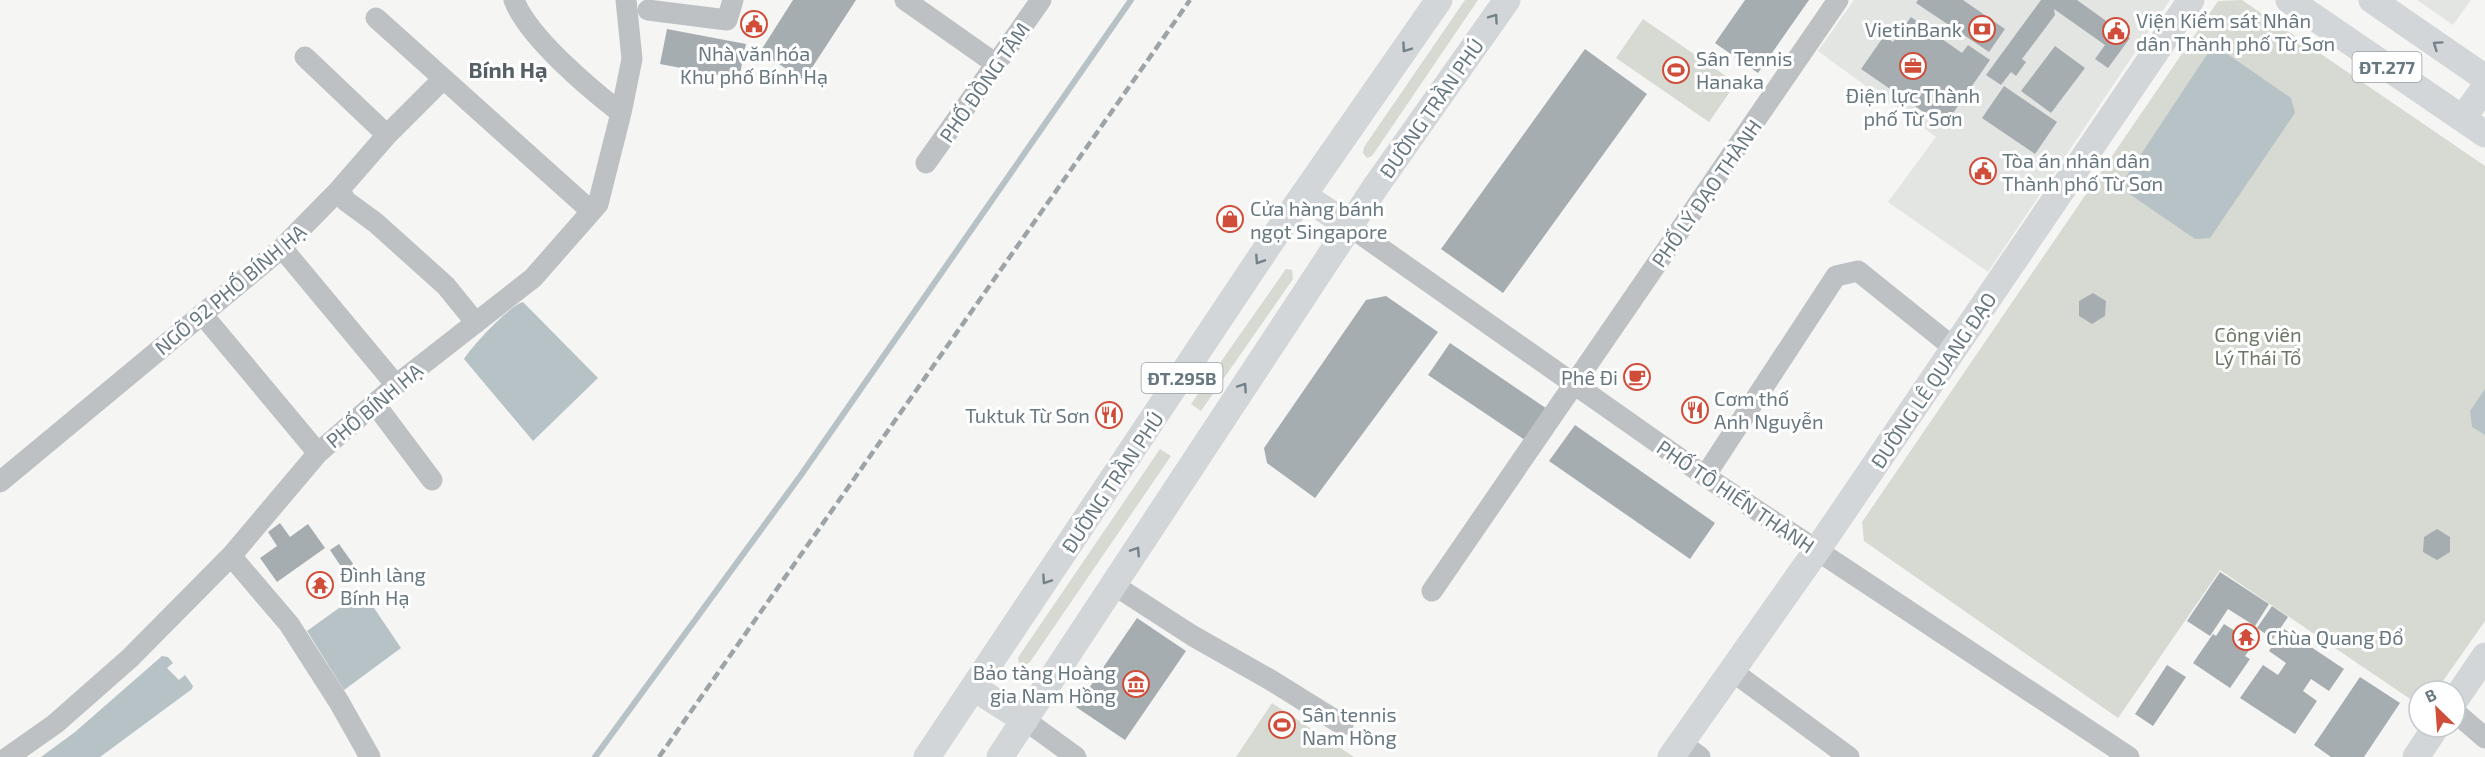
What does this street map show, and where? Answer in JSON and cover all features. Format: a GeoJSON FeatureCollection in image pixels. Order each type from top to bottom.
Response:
{"type":"FeatureCollection","features":[{"type":"Feature","properties":{"kind":"main road","name":"ĐƯỜNG TRẦN PHÚ"},"geometry":{"type":"LineString","coordinates":[[927,757],[1303,195],[1439,0]]}},
{"type":"Feature","properties":{"kind":"main road","name":"ĐƯỜNG TRẦN PHÚ"},"geometry":{"type":"LineString","coordinates":[[1000,757],[1349,226],[1507,0]]}},
{"type":"Feature","properties":{"kind":"main road","name":"ĐƯỜNG LÊ QUANG ĐẠO"},"geometry":{"type":"LineString","coordinates":[[1684,752],[1732,670],[1817,550],[2191,0]]}},
{"type":"Feature","properties":{"kind":"main road","name":"ĐT.277"},"geometry":{"type":"LineString","coordinates":[[2289,0],[2485,134]]}},
{"type":"Feature","properties":{"kind":"main road","name":"ĐT.277"},"geometry":{"type":"LineString","coordinates":[[2372,0],[2485,78]]}},
{"type":"Feature","properties":{"kind":"main road"},"geometry":{"type":"LineString","coordinates":[[2463,118],[2485,87]]}},
{"type":"Feature","properties":{"kind":"main road"},"geometry":{"type":"LineString","coordinates":[[1303,195],[1349,226]]}},
{"type":"Feature","properties":{"kind":"main road"},"geometry":{"type":"LineString","coordinates":[[2467,682],[2485,656]]}},
{"type":"Feature","properties":{"kind":"main road"},"geometry":{"type":"LineString","coordinates":[[974,688],[1025,720]]}},
{"type":"Feature","properties":{"kind":"main road"},"geometry":{"type":"LineString","coordinates":[[2416,757],[2428,739]]}},
{"type":"Feature","properties":{"kind":"street"},"geometry":{"type":"LineString","coordinates":[[514,0],[518,12],[583,84],[621,113]]}},
{"type":"Feature","properties":{"kind":"street","name":"PHỐ BÍNH HẠ"},"geometry":{"type":"LineString","coordinates":[[8,757],[55,724],[122,665],[179,611],[231,556],[318,453],[396,385],[533,278],[598,204],[632,59],[626,0]]}},
{"type":"Feature","properties":{"kind":"street"},"geometry":{"type":"LineString","coordinates":[[648,10],[727,20],[733,0]]}},
{"type":"Feature","properties":{"kind":"street"},"geometry":{"type":"LineString","coordinates":[[905,0],[996,64]]}},
{"type":"Feature","properties":{"kind":"street","name":"PHỐ ĐỒNG TÂM"},"geometry":{"type":"LineString","coordinates":[[926,163],[1041,0]]}},
{"type":"Feature","properties":{"kind":"street","name":"PHỐ LÝ ĐẠO THÀNH"},"geometry":{"type":"LineString","coordinates":[[1432,591],[1838,0]]}},
{"type":"Feature","properties":{"kind":"street"},"geometry":{"type":"LineString","coordinates":[[376,18],[591,212]]}},
{"type":"Feature","properties":{"kind":"street"},"geometry":{"type":"LineString","coordinates":[[305,57],[387,135]]}},
{"type":"Feature","properties":{"kind":"street","name":"NGÕ 92 PHỐ BÍNH HẠ"},"geometry":{"type":"LineString","coordinates":[[0,482],[282,248],[339,190],[387,135],[443,79]]}},
{"type":"Feature","properties":{"kind":"street"},"geometry":{"type":"LineString","coordinates":[[339,190],[346,201],[376,224],[446,286],[476,323]]}},
{"type":"Feature","properties":{"kind":"street","name":"PHỐ TÔ HIẾN THÀNH"},"geometry":{"type":"LineString","coordinates":[[1349,226],[1573,386],[2120,755]]}},
{"type":"Feature","properties":{"kind":"street"},"geometry":{"type":"LineString","coordinates":[[282,248],[396,385]]}},
{"type":"Feature","properties":{"kind":"street"},"geometry":{"type":"LineString","coordinates":[[1705,476],[1836,276],[1858,271],[1954,348]]}},
{"type":"Feature","properties":{"kind":"street"},"geometry":{"type":"LineString","coordinates":[[202,314],[318,453]]}},
{"type":"Feature","properties":{"kind":"street"},"geometry":{"type":"LineString","coordinates":[[375,404],[432,480]]}},
{"type":"Feature","properties":{"kind":"street"},"geometry":{"type":"LineString","coordinates":[[231,556],[290,624],[370,757]]}},
{"type":"Feature","properties":{"kind":"street"},"geometry":{"type":"LineString","coordinates":[[1114,585],[1193,636],[1269,679],[1343,725]]}},
{"type":"Feature","properties":{"kind":"street"},"geometry":{"type":"LineString","coordinates":[[1732,670],[1849,757]]}},
{"type":"Feature","properties":{"kind":"street"},"geometry":{"type":"LineString","coordinates":[[1025,720],[1076,757]]}},
{"type":"Feature","properties":{"kind":"street"},"geometry":{"type":"LineString","coordinates":[[2467,722],[2485,738]]}},
{"type":"Feature","properties":{"kind":"shaded area"},"geometry":{"type":"Polygon","coordinates":[[[1854,0],[2170,0],[1988,272],[1888,202],[1936,137],[1818,51],[1854,0]]]}},
{"type":"Feature","properties":{"kind":"shaded area"},"geometry":{"type":"Polygon","coordinates":[[[2417,0],[2471,0],[2453,25],[2417,0]]]}},
{"type":"Feature","properties":{"kind":"shaded area"},"geometry":{"type":"Polygon","coordinates":[[[2223,51],[2291,98],[2295,113],[2210,238],[2195,239],[2128,193],[2126,177],[2208,53],[2223,51]]]}},
{"type":"Feature","properties":{"kind":"shaded area"},"geometry":{"type":"Polygon","coordinates":[[[523,302],[598,378],[533,441],[464,359],[500,318],[523,302]]]}},
{"type":"Feature","properties":{"kind":"shaded area"},"geometry":{"type":"Polygon","coordinates":[[[2485,389],[2485,435],[2472,427],[2470,411],[2485,389]]]}},
{"type":"Feature","properties":{"kind":"shaded area"},"geometry":{"type":"Polygon","coordinates":[[[357,595],[363,605],[372,605],[401,648],[344,690],[307,631],[357,595]]]}},
{"type":"Feature","properties":{"kind":"shaded area"},"geometry":{"type":"Polygon","coordinates":[[[162,656],[168,657],[173,663],[167,668],[179,680],[185,675],[193,686],[192,689],[100,757],[41,757],[75,732],[162,656]]]}},
{"type":"Feature","properties":{"kind":"green space"},"geometry":{"type":"Polygon","coordinates":[[[1465,0],[1478,0],[1372,156],[1367,158],[1363,153],[1364,147],[1465,0]]]}},
{"type":"Feature","properties":{"kind":"green space","name":"Công viên Lý Thái Tổ"},"geometry":{"type":"Polygon","coordinates":[[[2242,0],[2485,166],[2485,621],[2444,679],[2407,679],[2407,697],[2220,570],[2118,718],[1864,541],[1862,522],[2218,1],[2242,0]]]}},
{"type":"Feature","properties":{"kind":"green space","name":"Sân Tennis Hanaka"},"geometry":{"type":"Polygon","coordinates":[[[1643,19],[1736,83],[1709,122],[1616,58],[1643,19]]]}},
{"type":"Feature","properties":{"kind":"green space"},"geometry":{"type":"Polygon","coordinates":[[[1286,269],[1292,270],[1293,279],[1201,411],[1191,404],[1286,269]]]}},
{"type":"Feature","properties":{"kind":"green space"},"geometry":{"type":"Polygon","coordinates":[[[1160,449],[1171,456],[1030,662],[1025,665],[1019,663],[1018,658],[1021,653],[1160,449]]]}},
{"type":"Feature","properties":{"kind":"green space","name":"Sân tennis Nam Hồng"},"geometry":{"type":"Polygon","coordinates":[[[1272,703],[1354,757],[1236,757],[1272,703]]]}},
{"type":"Feature","properties":{"kind":"building"},"geometry":{"type":"Polygon","coordinates":[[[793,0],[856,0],[804,80],[760,52],[793,0]]]}},
{"type":"Feature","properties":{"kind":"building"},"geometry":{"type":"Polygon","coordinates":[[[1745,0],[1809,0],[1758,73],[1715,43],[1745,0]]]}},
{"type":"Feature","properties":{"kind":"building"},"geometry":{"type":"Polygon","coordinates":[[[1918,0],[1963,0],[2005,29],[1989,52],[1916,3],[1918,0]]]}},
{"type":"Feature","properties":{"kind":"building"},"geometry":{"type":"Polygon","coordinates":[[[2041,0],[2077,0],[2130,38],[2108,68],[2095,59],[2105,45],[2054,9],[2055,15],[2022,59],[2026,62],[2016,76],[2011,72],[2001,85],[1986,75],[2041,0]]]}},
{"type":"Feature","properties":{"kind":"building"},"geometry":{"type":"Polygon","coordinates":[[[1911,17],[1962,53],[1968,45],[1990,60],[1944,126],[1861,69],[1884,36],[1893,42],[1911,17]]]}},
{"type":"Feature","properties":{"kind":"building"},"geometry":{"type":"Polygon","coordinates":[[[667,29],[746,44],[739,79],[660,64],[667,29]]]}},
{"type":"Feature","properties":{"kind":"building"},"geometry":{"type":"Polygon","coordinates":[[[2055,46],[2085,68],[2051,113],[2021,91],[2055,46]]]}},
{"type":"Feature","properties":{"kind":"building"},"geometry":{"type":"Polygon","coordinates":[[[1585,49],[1647,94],[1503,293],[1441,249],[1585,49]]]}},
{"type":"Feature","properties":{"kind":"building"},"geometry":{"type":"Polygon","coordinates":[[[2004,86],[2057,122],[2035,154],[1982,118],[2004,86]]]}},
{"type":"Feature","properties":{"kind":"building"},"geometry":{"type":"Polygon","coordinates":[[[2093,293],[2106,301],[2105,316],[2092,324],[2079,316],[2079,301],[2093,293]]]}},
{"type":"Feature","properties":{"kind":"building"},"geometry":{"type":"Polygon","coordinates":[[[1386,296],[1438,332],[1315,498],[1267,463],[1264,448],[1366,300],[1386,296]]]}},
{"type":"Feature","properties":{"kind":"building"},"geometry":{"type":"Polygon","coordinates":[[[1450,343],[1553,413],[1531,444],[1428,375],[1450,343]]]}},
{"type":"Feature","properties":{"kind":"building"},"geometry":{"type":"Polygon","coordinates":[[[1575,425],[1715,523],[1690,559],[1549,461],[1575,425]]]}},
{"type":"Feature","properties":{"kind":"building"},"geometry":{"type":"Polygon","coordinates":[[[280,523],[290,537],[308,524],[325,548],[277,582],[260,558],[277,546],[268,532],[280,523]]]}},
{"type":"Feature","properties":{"kind":"building"},"geometry":{"type":"Polygon","coordinates":[[[2437,529],[2450,537],[2450,552],[2437,560],[2423,552],[2424,537],[2437,529]]]}},
{"type":"Feature","properties":{"kind":"building"},"geometry":{"type":"Polygon","coordinates":[[[339,544],[354,565],[344,571],[330,550],[339,544]]]}},
{"type":"Feature","properties":{"kind":"building"},"geometry":{"type":"Polygon","coordinates":[[[2220,572],[2269,604],[2255,626],[2228,609],[2210,636],[2187,621],[2220,572]]]}},
{"type":"Feature","properties":{"kind":"building"},"geometry":{"type":"Polygon","coordinates":[[[2272,606],[2288,617],[2273,639],[2257,628],[2272,606]]]}},
{"type":"Feature","properties":{"kind":"building"},"geometry":{"type":"Polygon","coordinates":[[[1137,618],[1186,651],[1125,740],[1076,707],[1137,618]]]}},
{"type":"Feature","properties":{"kind":"building"},"geometry":{"type":"Polygon","coordinates":[[[2224,624],[2254,643],[2245,656],[2250,659],[2230,688],[2193,663],[2213,634],[2216,636],[2224,624]]]}},
{"type":"Feature","properties":{"kind":"building"},"geometry":{"type":"Polygon","coordinates":[[[2284,629],[2344,669],[2329,691],[2311,679],[2303,691],[2317,701],[2295,734],[2240,698],[2263,665],[2278,675],[2286,663],[2269,651],[2284,629]]]}},
{"type":"Feature","properties":{"kind":"building"},"geometry":{"type":"Polygon","coordinates":[[[2167,665],[2186,677],[2153,726],[2135,714],[2167,665]]]}},
{"type":"Feature","properties":{"kind":"building"},"geometry":{"type":"Polygon","coordinates":[[[2360,677],[2400,703],[2364,757],[2331,757],[2314,745],[2360,677]]]}},
{"type":"Feature","properties":{"kind":"waterway"},"geometry":{"type":"LineString","coordinates":[[595,757],[801,475],[1131,0]]}},
{"type":"Feature","properties":{"kind":"railway"},"geometry":{"type":"LineString","coordinates":[[659,757],[1190,0]]}},
{"type":"Feature","properties":{"kind":"place","name":"Nhà văn hóa Khu phố Bính Hạ"},"geometry":{"type":"Point","coordinates":[754,24]}},
{"type":"Feature","properties":{"kind":"place","name":"VietinBank"},"geometry":{"type":"Point","coordinates":[1982,29]}},
{"type":"Feature","properties":{"kind":"place","name":"Viện Kiểm sát Nhân dân Thành phố Từ Sơn"},"geometry":{"type":"Point","coordinates":[2116,31]}},
{"type":"Feature","properties":{"kind":"place","name":"Điện lực Thành phố Từ Sơn"},"geometry":{"type":"Point","coordinates":[1913,66]}},
{"type":"Feature","properties":{"kind":"place","name":"Sân Tennis Hanaka"},"geometry":{"type":"Point","coordinates":[1676,70]}},
{"type":"Feature","properties":{"kind":"place","name":"Tòa án nhân dân Thành phố Từ Sơn"},"geometry":{"type":"Point","coordinates":[1983,171]}},
{"type":"Feature","properties":{"kind":"place","name":"Cửa hàng bánh ngọt Singapore"},"geometry":{"type":"Point","coordinates":[1230,219]}},
{"type":"Feature","properties":{"kind":"place","name":"Phê Đi"},"geometry":{"type":"Point","coordinates":[1637,377]}},
{"type":"Feature","properties":{"kind":"place","name":"Cơm thố Anh Nguyễn"},"geometry":{"type":"Point","coordinates":[1695,410]}},
{"type":"Feature","properties":{"kind":"place","name":"Tuktuk Từ Sơn"},"geometry":{"type":"Point","coordinates":[1109,415]}},
{"type":"Feature","properties":{"kind":"place","name":"Đình làng Bính Hạ"},"geometry":{"type":"Point","coordinates":[320,585]}},
{"type":"Feature","properties":{"kind":"place","name":"Chùa Quang Đổ"},"geometry":{"type":"Point","coordinates":[2246,637]}},
{"type":"Feature","properties":{"kind":"place","name":"Bảo tàng Hoàng gia Nam Hồng"},"geometry":{"type":"Point","coordinates":[1136,684]}},
{"type":"Feature","properties":{"kind":"place","name":"Sân tennis Nam Hồng"},"geometry":{"type":"Point","coordinates":[1282,725]}},
{"type":"Feature","properties":{"kind":"district","name":"Bính Hạ"},"geometry":{"type":"Point","coordinates":[508,69]}}]}
